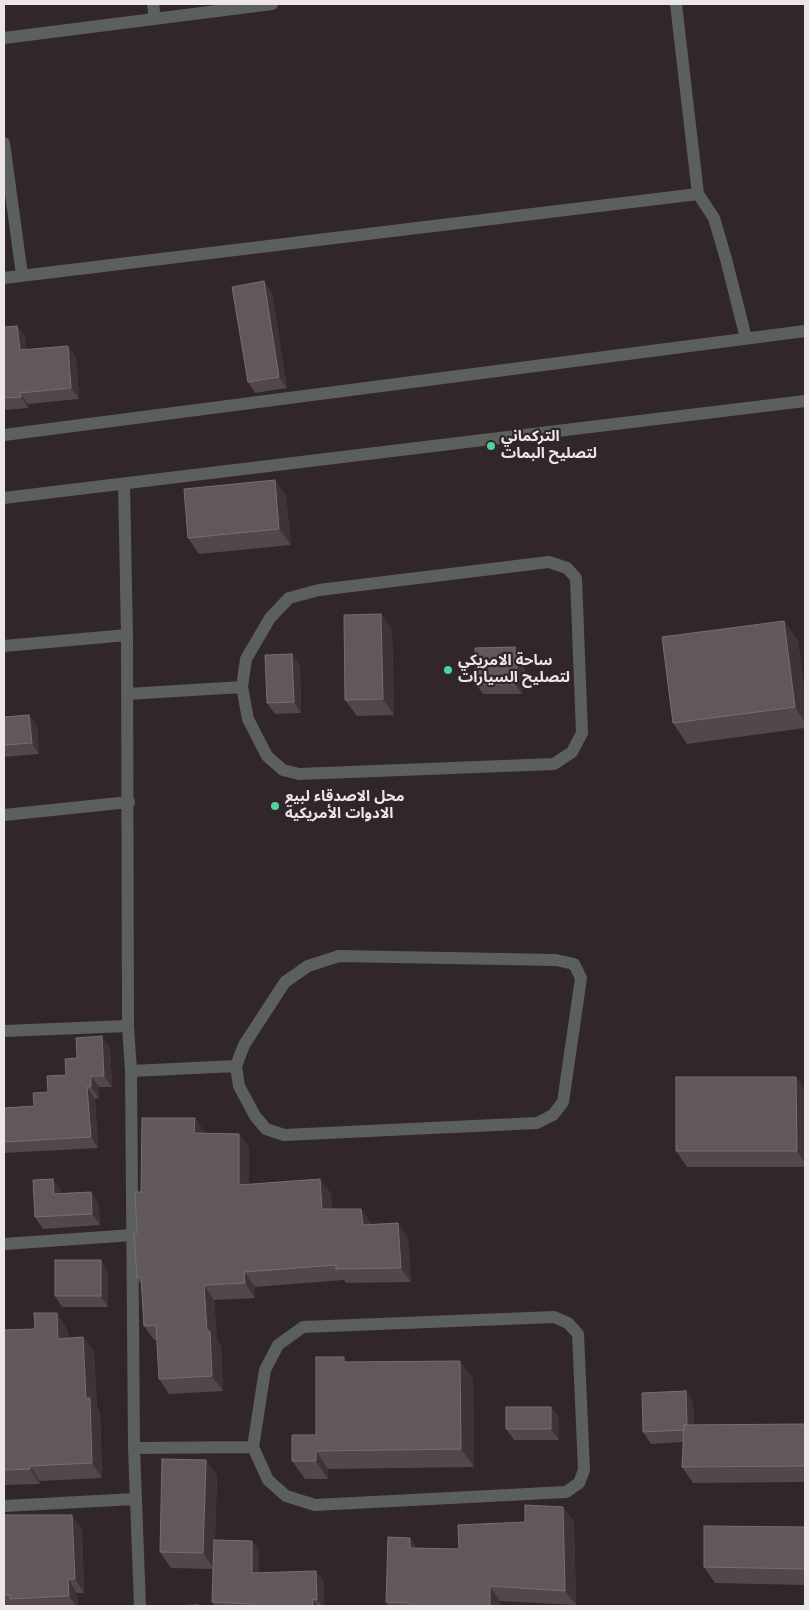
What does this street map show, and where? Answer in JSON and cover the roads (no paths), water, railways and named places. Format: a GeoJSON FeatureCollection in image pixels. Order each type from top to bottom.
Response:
{"type":"FeatureCollection","features":[{"type":"Feature","properties":{"kind":"street"},"geometry":{"type":"LineString","coordinates":[[153,4],[155,19]]}},
{"type":"Feature","properties":{"kind":"street"},"geometry":{"type":"LineString","coordinates":[[4,38],[272,4]]}},
{"type":"Feature","properties":{"kind":"street"},"geometry":{"type":"LineString","coordinates":[[676,4],[698,194],[714,218],[746,338]]}},
{"type":"Feature","properties":{"kind":"street"},"geometry":{"type":"LineString","coordinates":[[4,143],[22,275]]}},
{"type":"Feature","properties":{"kind":"street"},"geometry":{"type":"LineString","coordinates":[[4,278],[698,194]]}},
{"type":"Feature","properties":{"kind":"street"},"geometry":{"type":"LineString","coordinates":[[4,435],[805,331]]}},
{"type":"Feature","properties":{"kind":"street"},"geometry":{"type":"LineString","coordinates":[[4,498],[805,401]]}},
{"type":"Feature","properties":{"kind":"street"},"geometry":{"type":"LineString","coordinates":[[124,484],[129,802],[128,1026],[131,1071],[134,1448],[140,1606]]}},
{"type":"Feature","properties":{"kind":"street"},"geometry":{"type":"LineString","coordinates":[[549,562],[568,568],[576,578],[582,734],[572,752],[554,764],[299,774],[283,770],[267,756],[248,719],[242,687],[246,659],[270,618],[289,598],[319,590],[549,562]]}},
{"type":"Feature","properties":{"kind":"street"},"geometry":{"type":"LineString","coordinates":[[4,646],[127,635]]}},
{"type":"Feature","properties":{"kind":"street"},"geometry":{"type":"LineString","coordinates":[[127,694],[242,687]]}},
{"type":"Feature","properties":{"kind":"street"},"geometry":{"type":"LineString","coordinates":[[4,815],[129,802]]}},
{"type":"Feature","properties":{"kind":"street"},"geometry":{"type":"LineString","coordinates":[[339,956],[556,960],[574,964],[581,978],[563,1102],[553,1114],[537,1123],[284,1135],[266,1129],[256,1116],[239,1086],[236,1066],[244,1046],[285,982],[308,966],[339,956]]}},
{"type":"Feature","properties":{"kind":"street"},"geometry":{"type":"LineString","coordinates":[[4,1031],[128,1026]]}},
{"type":"Feature","properties":{"kind":"street"},"geometry":{"type":"LineString","coordinates":[[131,1071],[236,1066]]}},
{"type":"Feature","properties":{"kind":"street"},"geometry":{"type":"LineString","coordinates":[[4,1244],[133,1235]]}},
{"type":"Feature","properties":{"kind":"street"},"geometry":{"type":"LineString","coordinates":[[554,1316],[568,1323],[578,1334],[584,1470],[580,1483],[566,1492],[315,1505],[286,1496],[268,1480],[253,1447],[265,1370],[278,1345],[303,1327],[554,1316]]}},
{"type":"Feature","properties":{"kind":"street"},"geometry":{"type":"LineString","coordinates":[[134,1448],[253,1447]]}},
{"type":"Feature","properties":{"kind":"street"},"geometry":{"type":"LineString","coordinates":[[4,1506],[135,1499]]}},
{"type":"Feature","properties":{"kind":"place","name":"التركماني لتصليح البمات"},"geometry":{"type":"Point","coordinates":[491,446]}},
{"type":"Feature","properties":{"kind":"place","name":"ساحة الامريكي لتصليح السيارات"},"geometry":{"type":"Point","coordinates":[448,670]}},
{"type":"Feature","properties":{"kind":"place","name":"محل الاصدقاء لبيع الادوات الأمريكية"},"geometry":{"type":"Point","coordinates":[275,806]}}]}
